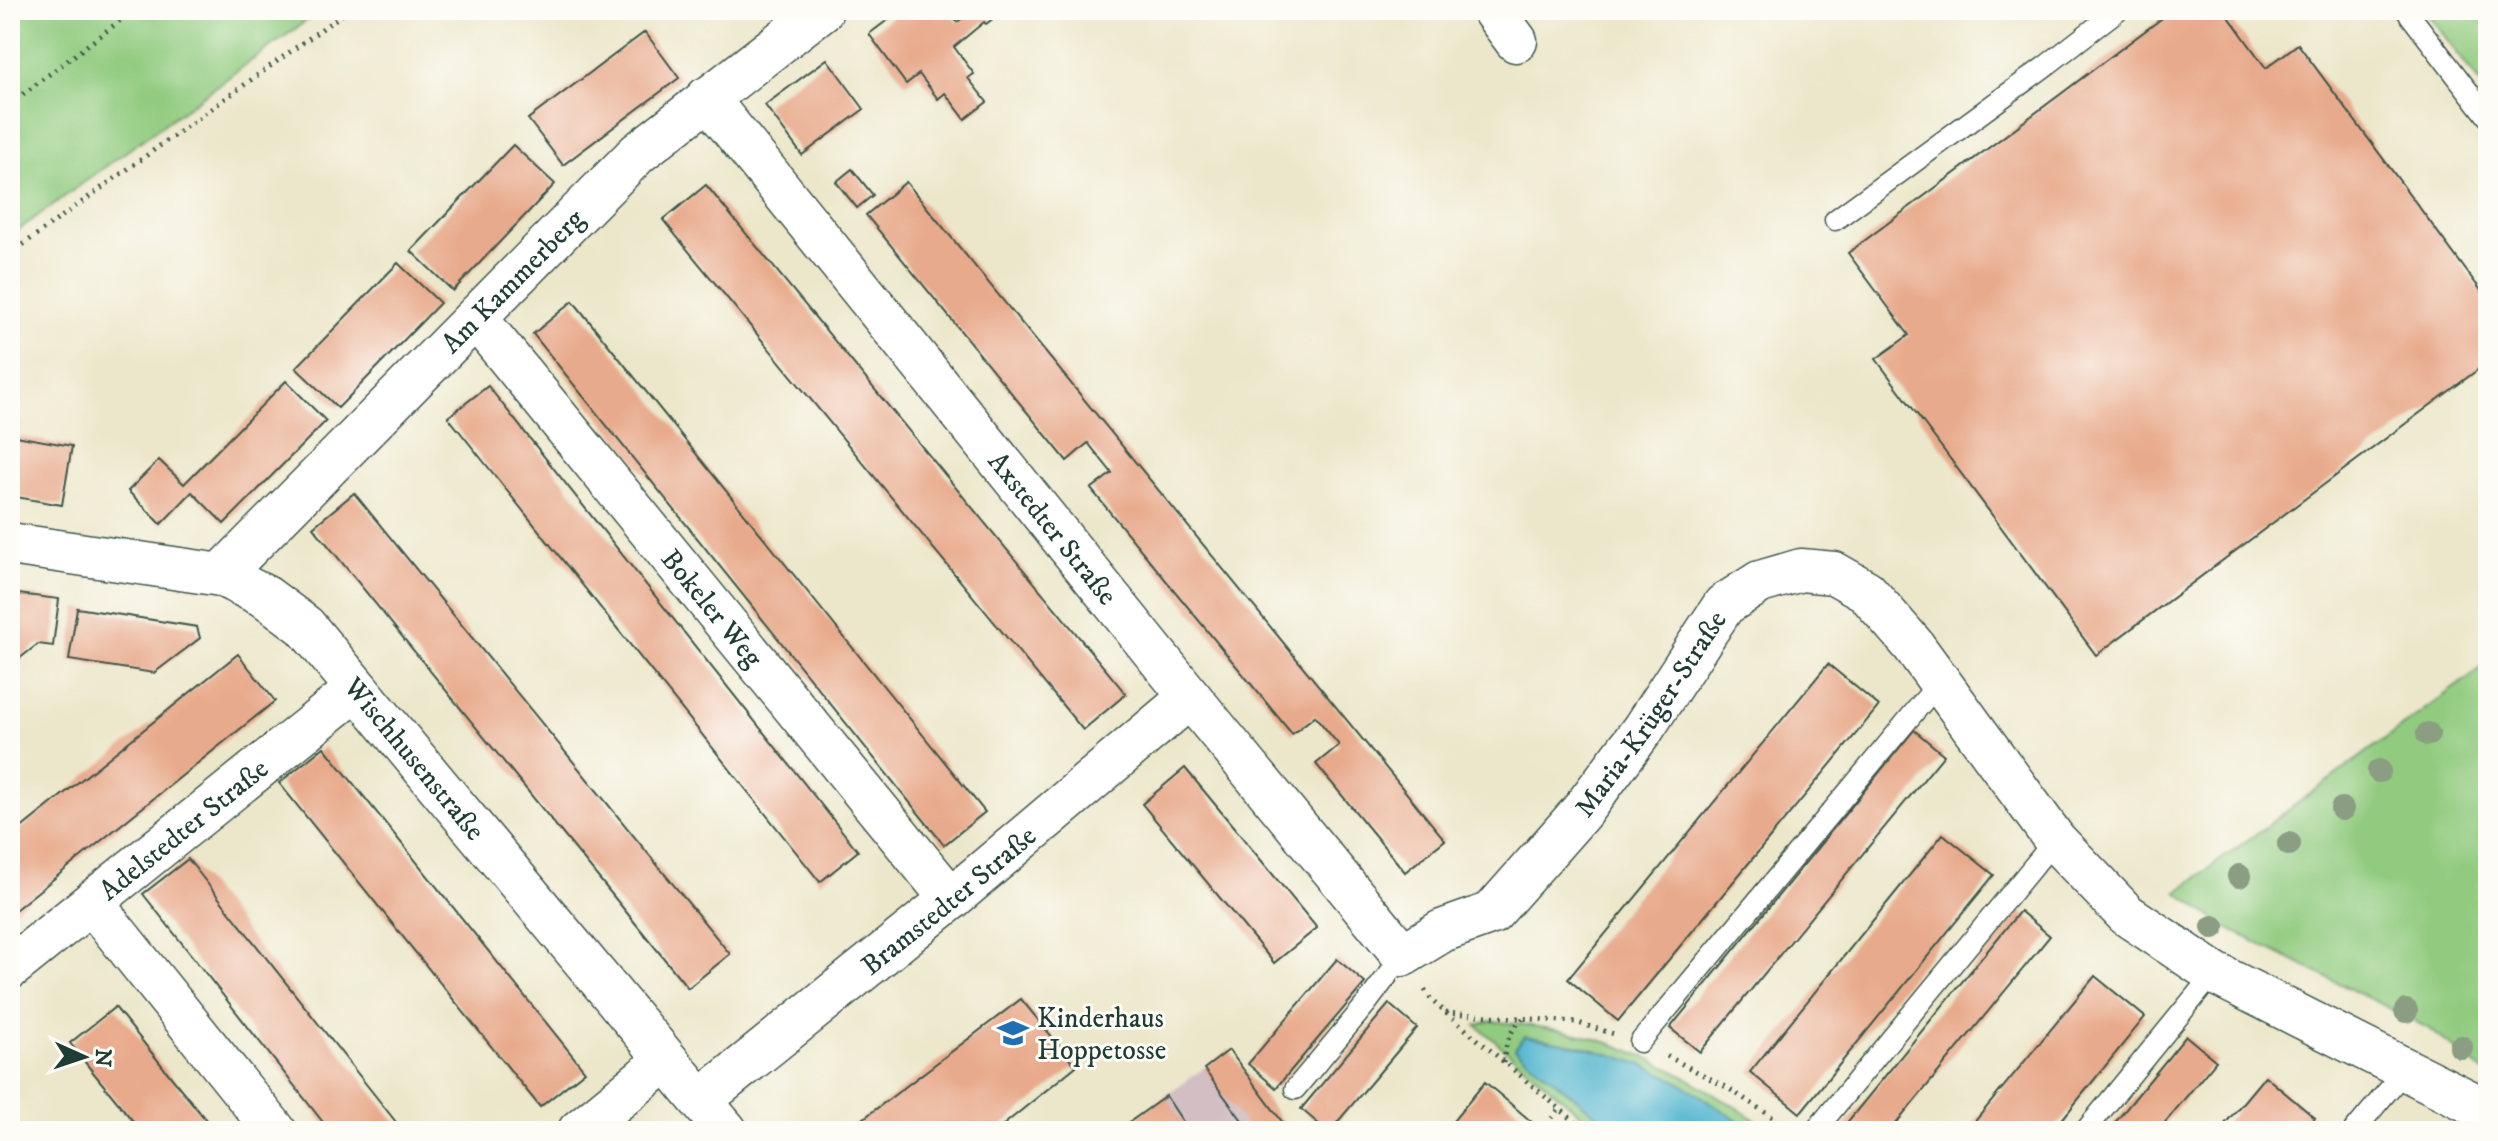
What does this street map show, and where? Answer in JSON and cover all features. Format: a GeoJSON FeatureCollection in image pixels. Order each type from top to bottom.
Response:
{"type":"FeatureCollection","features":[{"type":"Feature","properties":{"kind":"street","name":"Am Kammerberg"},"geometry":{"type":"LineString","coordinates":[[221,575],[638,153],[822,10]]}},
{"type":"Feature","properties":{"kind":"street","name":"Axstedter Straße"},"geometry":{"type":"LineString","coordinates":[[707,98],[1190,697],[1403,955]]}},
{"type":"Feature","properties":{"kind":"street","name":"Bokeler Weg"},"geometry":{"type":"LineString","coordinates":[[476,318],[951,899]]}},
{"type":"Feature","properties":{"kind":"street","name":"Wischhusenstraße"},"geometry":{"type":"LineString","coordinates":[[10,544],[221,575],[266,597],[305,626],[714,1116]]}},
{"type":"Feature","properties":{"kind":"street","name":"Maria-Krüger-Straße"},"geometry":{"type":"LineString","coordinates":[[1403,955],[1442,931],[1492,913],[1581,812],[1643,729],[1724,605],[1760,582],[1801,570],[1834,573],[1866,591],[1941,680],[2055,840],[2127,915],[2214,973],[2488,1111]]}},
{"type":"Feature","properties":{"kind":"street","name":"Adelstedter Straße"},"geometry":{"type":"LineString","coordinates":[[10,968],[357,689]]}},
{"type":"Feature","properties":{"kind":"street","name":"Bramstedter Straße"},"geometry":{"type":"LineString","coordinates":[[714,1116],[951,899],[1190,697]]}},
{"type":"Feature","properties":{"kind":"street"},"geometry":{"type":"LineString","coordinates":[[92,903],[275,1131]]}},
{"type":"Feature","properties":{"kind":"street"},"geometry":{"type":"LineString","coordinates":[[579,1131],[666,1060]]}},
{"type":"Feature","properties":{"kind":"lane"},"geometry":{"type":"LineString","coordinates":[[1835,220],[2118,10]]}},
{"type":"Feature","properties":{"kind":"lane"},"geometry":{"type":"LineString","coordinates":[[2406,10],[2488,117]]}},
{"type":"Feature","properties":{"kind":"lane"},"geometry":{"type":"LineString","coordinates":[[1640,1042],[1941,680]]}},
{"type":"Feature","properties":{"kind":"lane"},"geometry":{"type":"LineString","coordinates":[[1815,1131],[2055,840]]}},
{"type":"Feature","properties":{"kind":"lane"},"geometry":{"type":"LineString","coordinates":[[1295,1089],[1403,955]]}},
{"type":"Feature","properties":{"kind":"lane"},"geometry":{"type":"LineString","coordinates":[[2085,1131],[2214,973]]}},
{"type":"Feature","properties":{"kind":"lane"},"geometry":{"type":"LineString","coordinates":[[2354,1131],[2407,1068]]}},
{"type":"Feature","properties":{"kind":"path"},"geometry":{"type":"LineString","coordinates":[[10,104],[134,10]]}},
{"type":"Feature","properties":{"kind":"path"},"geometry":{"type":"LineString","coordinates":[[10,254],[348,10]]}},
{"type":"Feature","properties":{"kind":"path"},"geometry":{"type":"LineString","coordinates":[[1403,955],[1432,1001],[1586,1131]]}},
{"type":"Feature","properties":{"kind":"path"},"geometry":{"type":"LineString","coordinates":[[1503,1063],[1507,1039],[1515,1025],[1525,1017]]}},
{"type":"Feature","properties":{"kind":"path"},"geometry":{"type":"LineString","coordinates":[[1542,1131],[1559,1109]]}},
{"type":"Feature","properties":{"kind":"shaded area"},"geometry":{"type":"Polygon","coordinates":[[[1229,1050],[1289,1131],[1117,1131],[1229,1050]]]}},
{"type":"Feature","properties":{"kind":"shaded area"},"geometry":{"type":"Polygon","coordinates":[[[659,1113],[673,1131],[637,1131],[659,1113]]]}},
{"type":"Feature","properties":{"kind":"green space"},"geometry":{"type":"Polygon","coordinates":[[[10,10],[321,10],[10,236],[10,10]]]}},
{"type":"Feature","properties":{"kind":"green space"},"geometry":{"type":"Polygon","coordinates":[[[2425,10],[2488,10],[2488,94],[2425,10]]]}},
{"type":"Feature","properties":{"kind":"green space"},"geometry":{"type":"Polygon","coordinates":[[[2488,663],[2488,1075],[2427,1027],[2225,927],[2177,892],[2488,663]]]}},
{"type":"Feature","properties":{"kind":"green space"},"geometry":{"type":"Polygon","coordinates":[[[1490,1021],[1563,1031],[1619,1046],[1698,1084],[1772,1131],[1752,1131],[1686,1087],[1647,1067],[1582,1046],[1524,1036],[1515,1049],[1617,1131],[1601,1131],[1476,1025],[1490,1021]]]}},
{"type":"Feature","properties":{"kind":"water"},"geometry":{"type":"Polygon","coordinates":[[[1524,1036],[1585,1048],[1645,1066],[1687,1087],[1752,1131],[1617,1131],[1515,1049],[1524,1036]]]}},
{"type":"Feature","properties":{"kind":"building"},"geometry":{"type":"Polygon","coordinates":[[[901,10],[948,10],[957,22],[974,10],[1005,10],[986,24],[984,22],[954,47],[974,74],[968,78],[987,102],[965,119],[945,93],[938,99],[919,74],[906,84],[869,34],[901,10]]]}},
{"type":"Feature","properties":{"kind":"building"},"geometry":{"type":"Polygon","coordinates":[[[2173,10],[2224,10],[2266,68],[2298,44],[2488,300],[2488,362],[2096,655],[1876,359],[1909,335],[1848,253],[2173,10]]]}},
{"type":"Feature","properties":{"kind":"building"},"geometry":{"type":"Polygon","coordinates":[[[645,32],[679,78],[563,165],[528,119],[645,32]]]}},
{"type":"Feature","properties":{"kind":"building"},"geometry":{"type":"Polygon","coordinates":[[[827,59],[864,109],[802,155],[765,105],[827,59]]]}},
{"type":"Feature","properties":{"kind":"building"},"geometry":{"type":"Polygon","coordinates":[[[513,145],[555,184],[453,291],[411,251],[513,145]]]}},
{"type":"Feature","properties":{"kind":"building"},"geometry":{"type":"Polygon","coordinates":[[[852,169],[873,195],[857,208],[836,182],[852,169]]]}},
{"type":"Feature","properties":{"kind":"building"},"geometry":{"type":"Polygon","coordinates":[[[906,182],[1445,840],[1405,872],[1316,764],[1339,745],[1315,716],[1292,734],[1091,489],[1112,473],[1088,443],[1067,461],[866,215],[906,182]]]}},
{"type":"Feature","properties":{"kind":"building"},"geometry":{"type":"Polygon","coordinates":[[[706,185],[1126,694],[1083,730],[663,220],[706,185]]]}},
{"type":"Feature","properties":{"kind":"building"},"geometry":{"type":"Polygon","coordinates":[[[398,263],[440,303],[338,408],[296,368],[398,263]]]}},
{"type":"Feature","properties":{"kind":"building"},"geometry":{"type":"Polygon","coordinates":[[[573,301],[985,812],[944,845],[533,334],[573,301]]]}},
{"type":"Feature","properties":{"kind":"building"},"geometry":{"type":"Polygon","coordinates":[[[286,381],[326,421],[224,524],[192,492],[161,524],[128,491],[159,460],[184,484],[286,381]]]}},
{"type":"Feature","properties":{"kind":"building"},"geometry":{"type":"Polygon","coordinates":[[[488,386],[858,851],[820,882],[448,417],[488,386]]]}},
{"type":"Feature","properties":{"kind":"building"},"geometry":{"type":"Polygon","coordinates":[[[10,435],[72,446],[62,505],[10,496],[10,435]]]}},
{"type":"Feature","properties":{"kind":"building"},"geometry":{"type":"Polygon","coordinates":[[[354,493],[730,954],[688,988],[313,527],[354,493]]]}},
{"type":"Feature","properties":{"kind":"building"},"geometry":{"type":"Polygon","coordinates":[[[10,593],[59,599],[53,646],[38,644],[10,666],[10,593]]]}},
{"type":"Feature","properties":{"kind":"building"},"geometry":{"type":"Polygon","coordinates":[[[77,608],[197,627],[200,638],[154,673],[69,660],[77,608]]]}},
{"type":"Feature","properties":{"kind":"building"},"geometry":{"type":"Polygon","coordinates":[[[238,654],[275,701],[10,914],[10,837],[238,654]]]}},
{"type":"Feature","properties":{"kind":"building"},"geometry":{"type":"Polygon","coordinates":[[[1828,664],[1879,706],[1618,1021],[1568,979],[1828,664]]]}},
{"type":"Feature","properties":{"kind":"building"},"geometry":{"type":"Polygon","coordinates":[[[1914,730],[1944,755],[1700,1052],[1670,1028],[1914,730]]]}},
{"type":"Feature","properties":{"kind":"building"},"geometry":{"type":"Polygon","coordinates":[[[324,747],[585,1071],[540,1107],[279,783],[324,747]]]}},
{"type":"Feature","properties":{"kind":"building"},"geometry":{"type":"Polygon","coordinates":[[[1185,768],[1317,928],[1274,963],[1142,804],[1185,768]]]}},
{"type":"Feature","properties":{"kind":"building"},"geometry":{"type":"Polygon","coordinates":[[[1943,834],[1994,875],[1800,1113],[1750,1072],[1943,834]]]}},
{"type":"Feature","properties":{"kind":"building"},"geometry":{"type":"Polygon","coordinates":[[[188,859],[403,1131],[330,1131],[143,894],[188,859]]]}},
{"type":"Feature","properties":{"kind":"building"},"geometry":{"type":"Polygon","coordinates":[[[2020,911],[2050,936],[1890,1131],[1840,1131],[2020,911]]]}},
{"type":"Feature","properties":{"kind":"building"},"geometry":{"type":"Polygon","coordinates":[[[1337,959],[1365,983],[1276,1088],[1248,1064],[1337,959]]]}},
{"type":"Feature","properties":{"kind":"building"},"geometry":{"type":"Polygon","coordinates":[[[2095,976],[2145,1017],[2060,1122],[2052,1131],[1967,1131],[2095,976]]]}},
{"type":"Feature","properties":{"kind":"building","name":"Kinderhaus Hoppetosse"},"geometry":{"type":"Polygon","coordinates":[[[1021,999],[1076,1066],[996,1131],[853,1131],[851,1128],[1021,999]]]}},
{"type":"Feature","properties":{"kind":"building"},"geometry":{"type":"Polygon","coordinates":[[[1389,1004],[1417,1028],[1327,1131],[1301,1109],[1389,1004]]]}},
{"type":"Feature","properties":{"kind":"building"},"geometry":{"type":"Polygon","coordinates":[[[115,1007],[215,1131],[141,1131],[92,1071],[70,1043],[115,1007]]]}},
{"type":"Feature","properties":{"kind":"building"},"geometry":{"type":"Polygon","coordinates":[[[2186,1036],[2216,1061],[2158,1131],[2108,1131],[2186,1036]]]}},
{"type":"Feature","properties":{"kind":"building"},"geometry":{"type":"Polygon","coordinates":[[[1229,1050],[1289,1131],[1250,1131],[1204,1069],[1229,1050]]]}},
{"type":"Feature","properties":{"kind":"building"},"geometry":{"type":"Polygon","coordinates":[[[2265,1076],[2315,1118],[2305,1131],[2219,1131],[2265,1076]]]}},
{"type":"Feature","properties":{"kind":"building"},"geometry":{"type":"Polygon","coordinates":[[[1485,1082],[1533,1123],[1526,1131],[1445,1131],[1485,1082]]]}},
{"type":"Feature","properties":{"kind":"building"},"geometry":{"type":"Polygon","coordinates":[[[1166,1096],[1189,1131],[1117,1131],[1166,1096]]]}},
{"type":"Feature","properties":{"kind":"place","name":"Kinderhaus Hoppetosse"},"geometry":{"type":"Point","coordinates":[1013,1033]}}]}
